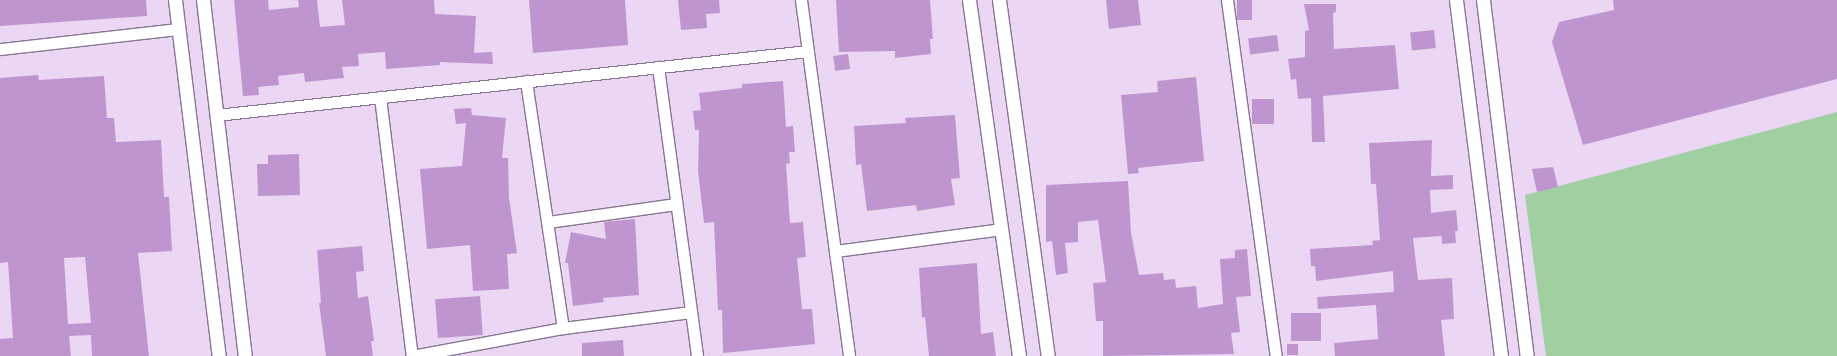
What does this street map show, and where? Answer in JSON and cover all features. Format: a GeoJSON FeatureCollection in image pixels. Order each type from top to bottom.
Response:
{"type":"FeatureCollection","features":[{"type":"Feature","properties":{"kind":"street"},"geometry":{"type":"LineString","coordinates":[[175,0],[219,356]]}},
{"type":"Feature","properties":{"kind":"street"},"geometry":{"type":"LineString","coordinates":[[203,0],[245,356]]}},
{"type":"Feature","properties":{"kind":"street"},"geometry":{"type":"LineString","coordinates":[[801,0],[849,356]]}},
{"type":"Feature","properties":{"kind":"street"},"geometry":{"type":"LineString","coordinates":[[969,0],[1019,356]]}},
{"type":"Feature","properties":{"kind":"street"},"geometry":{"type":"LineString","coordinates":[[999,0],[1048,356]]}},
{"type":"Feature","properties":{"kind":"street"},"geometry":{"type":"LineString","coordinates":[[1227,0],[1276,356]]}},
{"type":"Feature","properties":{"kind":"street"},"geometry":{"type":"LineString","coordinates":[[1456,0],[1501,356]]}},
{"type":"Feature","properties":{"kind":"street"},"geometry":{"type":"LineString","coordinates":[[1483,0],[1527,356]]}},
{"type":"Feature","properties":{"kind":"street"},"geometry":{"type":"LineString","coordinates":[[0,48],[179,29]]}},
{"type":"Feature","properties":{"kind":"street"},"geometry":{"type":"LineString","coordinates":[[216,115],[808,51]]}},
{"type":"Feature","properties":{"kind":"street"},"geometry":{"type":"LineString","coordinates":[[658,67],[697,356]]}},
{"type":"Feature","properties":{"kind":"street"},"geometry":{"type":"LineString","coordinates":[[526,81],[563,328]]}},
{"type":"Feature","properties":{"kind":"street"},"geometry":{"type":"LineString","coordinates":[[380,97],[412,356],[563,328],[691,312]]}},
{"type":"Feature","properties":{"kind":"street"},"geometry":{"type":"LineString","coordinates":[[548,222],[676,204]]}},
{"type":"Feature","properties":{"kind":"street"},"geometry":{"type":"LineString","coordinates":[[835,251],[1001,229]]}},
{"type":"Feature","properties":{"kind":"green space"},"geometry":{"type":"Polygon","coordinates":[[[1837,112],[1837,356],[1546,356],[1525,195],[1837,112]]]}},
{"type":"Feature","properties":{"kind":"building"},"geometry":{"type":"Polygon","coordinates":[[[0,0],[146,0],[147,16],[0,26],[0,0]]]}},
{"type":"Feature","properties":{"kind":"building"},"geometry":{"type":"Polygon","coordinates":[[[234,0],[268,0],[269,10],[299,7],[298,0],[317,0],[320,27],[345,25],[342,0],[434,0],[435,14],[476,16],[474,53],[492,52],[493,64],[440,62],[440,65],[386,69],[385,52],[358,54],[359,66],[342,67],[344,78],[305,82],[304,73],[278,76],[279,85],[258,87],[259,95],[243,96],[234,0]]]}},
{"type":"Feature","properties":{"kind":"building"},"geometry":{"type":"Polygon","coordinates":[[[529,0],[625,0],[628,45],[533,53],[529,0]]]}},
{"type":"Feature","properties":{"kind":"building"},"geometry":{"type":"Polygon","coordinates":[[[678,0],[719,0],[720,13],[706,14],[707,28],[681,30],[678,0]]]}},
{"type":"Feature","properties":{"kind":"building"},"geometry":{"type":"Polygon","coordinates":[[[836,0],[930,0],[933,39],[930,39],[931,54],[895,58],[895,51],[839,52],[836,0]]]}},
{"type":"Feature","properties":{"kind":"building"},"geometry":{"type":"Polygon","coordinates":[[[1106,0],[1138,0],[1141,25],[1109,29],[1106,0]]]}},
{"type":"Feature","properties":{"kind":"building"},"geometry":{"type":"Polygon","coordinates":[[[1237,0],[1252,0],[1252,20],[1237,20],[1237,0]]]}},
{"type":"Feature","properties":{"kind":"building"},"geometry":{"type":"Polygon","coordinates":[[[1613,0],[1837,0],[1837,79],[1583,145],[1552,42],[1559,22],[1614,10],[1613,0]]]}},
{"type":"Feature","properties":{"kind":"building"},"geometry":{"type":"Polygon","coordinates":[[[1304,4],[1336,4],[1336,12],[1333,13],[1334,49],[1395,45],[1399,89],[1323,96],[1325,142],[1312,142],[1311,98],[1298,99],[1296,79],[1291,80],[1288,59],[1305,57],[1305,31],[1309,30],[1304,4]]]}},
{"type":"Feature","properties":{"kind":"building"},"geometry":{"type":"Polygon","coordinates":[[[1434,30],[1436,48],[1412,50],[1410,33],[1434,30]]]}},
{"type":"Feature","properties":{"kind":"building"},"geometry":{"type":"Polygon","coordinates":[[[1277,35],[1279,51],[1250,54],[1248,39],[1277,35]]]}},
{"type":"Feature","properties":{"kind":"building"},"geometry":{"type":"Polygon","coordinates":[[[848,54],[850,69],[835,71],[833,56],[848,54]]]}},
{"type":"Feature","properties":{"kind":"building"},"geometry":{"type":"Polygon","coordinates":[[[38,75],[39,80],[104,76],[107,118],[114,118],[116,142],[161,140],[164,197],[169,197],[172,251],[138,253],[149,356],[92,356],[91,335],[69,336],[71,356],[0,356],[0,339],[13,338],[8,262],[0,263],[0,78],[38,75]],[[85,257],[64,258],[68,324],[91,323],[85,257]]]}},
{"type":"Feature","properties":{"kind":"building"},"geometry":{"type":"Polygon","coordinates":[[[1196,77],[1204,161],[1138,168],[1139,173],[1128,174],[1121,95],[1158,92],[1157,81],[1196,77]]]}},
{"type":"Feature","properties":{"kind":"building"},"geometry":{"type":"Polygon","coordinates":[[[783,81],[786,127],[793,126],[795,152],[789,152],[790,163],[786,164],[790,223],[803,222],[806,257],[797,258],[802,309],[812,309],[815,344],[723,353],[722,310],[718,310],[714,222],[704,223],[698,171],[699,130],[695,130],[693,111],[701,110],[699,93],[742,88],[742,84],[783,81]]]}},
{"type":"Feature","properties":{"kind":"building"},"geometry":{"type":"Polygon","coordinates":[[[1252,99],[1274,99],[1274,124],[1252,124],[1252,99]]]}},
{"type":"Feature","properties":{"kind":"building"},"geometry":{"type":"Polygon","coordinates":[[[471,108],[472,115],[506,118],[502,158],[508,158],[509,198],[517,253],[507,254],[509,289],[473,291],[470,245],[427,249],[420,169],[462,166],[466,123],[456,124],[454,109],[471,108]]]}},
{"type":"Feature","properties":{"kind":"building"},"geometry":{"type":"Polygon","coordinates":[[[955,115],[960,178],[951,179],[955,205],[917,211],[916,205],[867,211],[861,164],[856,165],[854,126],[906,123],[905,118],[955,115]]]}},
{"type":"Feature","properties":{"kind":"building"},"geometry":{"type":"Polygon","coordinates":[[[1432,140],[1431,176],[1453,175],[1453,189],[1430,190],[1431,213],[1456,210],[1458,231],[1455,231],[1456,243],[1442,244],[1442,236],[1413,238],[1418,280],[1452,278],[1454,319],[1441,320],[1445,356],[1335,356],[1334,343],[1378,339],[1376,305],[1318,309],[1317,297],[1394,292],[1393,271],[1316,281],[1315,266],[1311,266],[1310,249],[1373,245],[1372,241],[1380,240],[1376,184],[1371,184],[1369,143],[1432,140]]]}},
{"type":"Feature","properties":{"kind":"building"},"geometry":{"type":"Polygon","coordinates":[[[299,154],[300,195],[258,196],[257,164],[268,164],[268,155],[299,154]]]}},
{"type":"Feature","properties":{"kind":"building"},"geometry":{"type":"Polygon","coordinates":[[[1553,167],[1558,187],[1537,192],[1532,169],[1553,167]]]}},
{"type":"Feature","properties":{"kind":"building"},"geometry":{"type":"Polygon","coordinates":[[[1128,181],[1131,233],[1139,275],[1163,273],[1164,280],[1175,279],[1176,288],[1196,286],[1198,308],[1223,304],[1220,259],[1235,258],[1235,250],[1247,249],[1251,296],[1236,297],[1240,332],[1231,333],[1234,354],[1103,356],[1103,321],[1096,321],[1093,283],[1106,282],[1098,220],[1078,222],[1078,242],[1065,243],[1068,273],[1056,275],[1052,241],[1046,242],[1046,185],[1128,181]]]}},
{"type":"Feature","properties":{"kind":"building"},"geometry":{"type":"Polygon","coordinates":[[[635,219],[639,295],[603,298],[604,302],[573,306],[568,263],[565,263],[571,232],[606,239],[604,222],[635,219]]]}},
{"type":"Feature","properties":{"kind":"building"},"geometry":{"type":"Polygon","coordinates":[[[362,246],[364,271],[356,272],[358,298],[368,296],[374,341],[371,341],[373,356],[326,356],[319,303],[321,303],[317,250],[362,246]]]}},
{"type":"Feature","properties":{"kind":"building"},"geometry":{"type":"Polygon","coordinates":[[[977,263],[981,334],[993,332],[996,356],[929,356],[925,317],[922,318],[919,268],[977,263]]]}},
{"type":"Feature","properties":{"kind":"building"},"geometry":{"type":"Polygon","coordinates":[[[480,296],[483,335],[438,338],[435,299],[480,296]]]}},
{"type":"Feature","properties":{"kind":"building"},"geometry":{"type":"Polygon","coordinates":[[[1291,313],[1321,313],[1321,341],[1291,341],[1291,313]]]}},
{"type":"Feature","properties":{"kind":"building"},"geometry":{"type":"Polygon","coordinates":[[[623,340],[624,356],[582,356],[582,343],[623,340]]]}},
{"type":"Feature","properties":{"kind":"building"},"geometry":{"type":"Polygon","coordinates":[[[1287,344],[1298,344],[1298,355],[1287,355],[1287,344]]]}}]}
